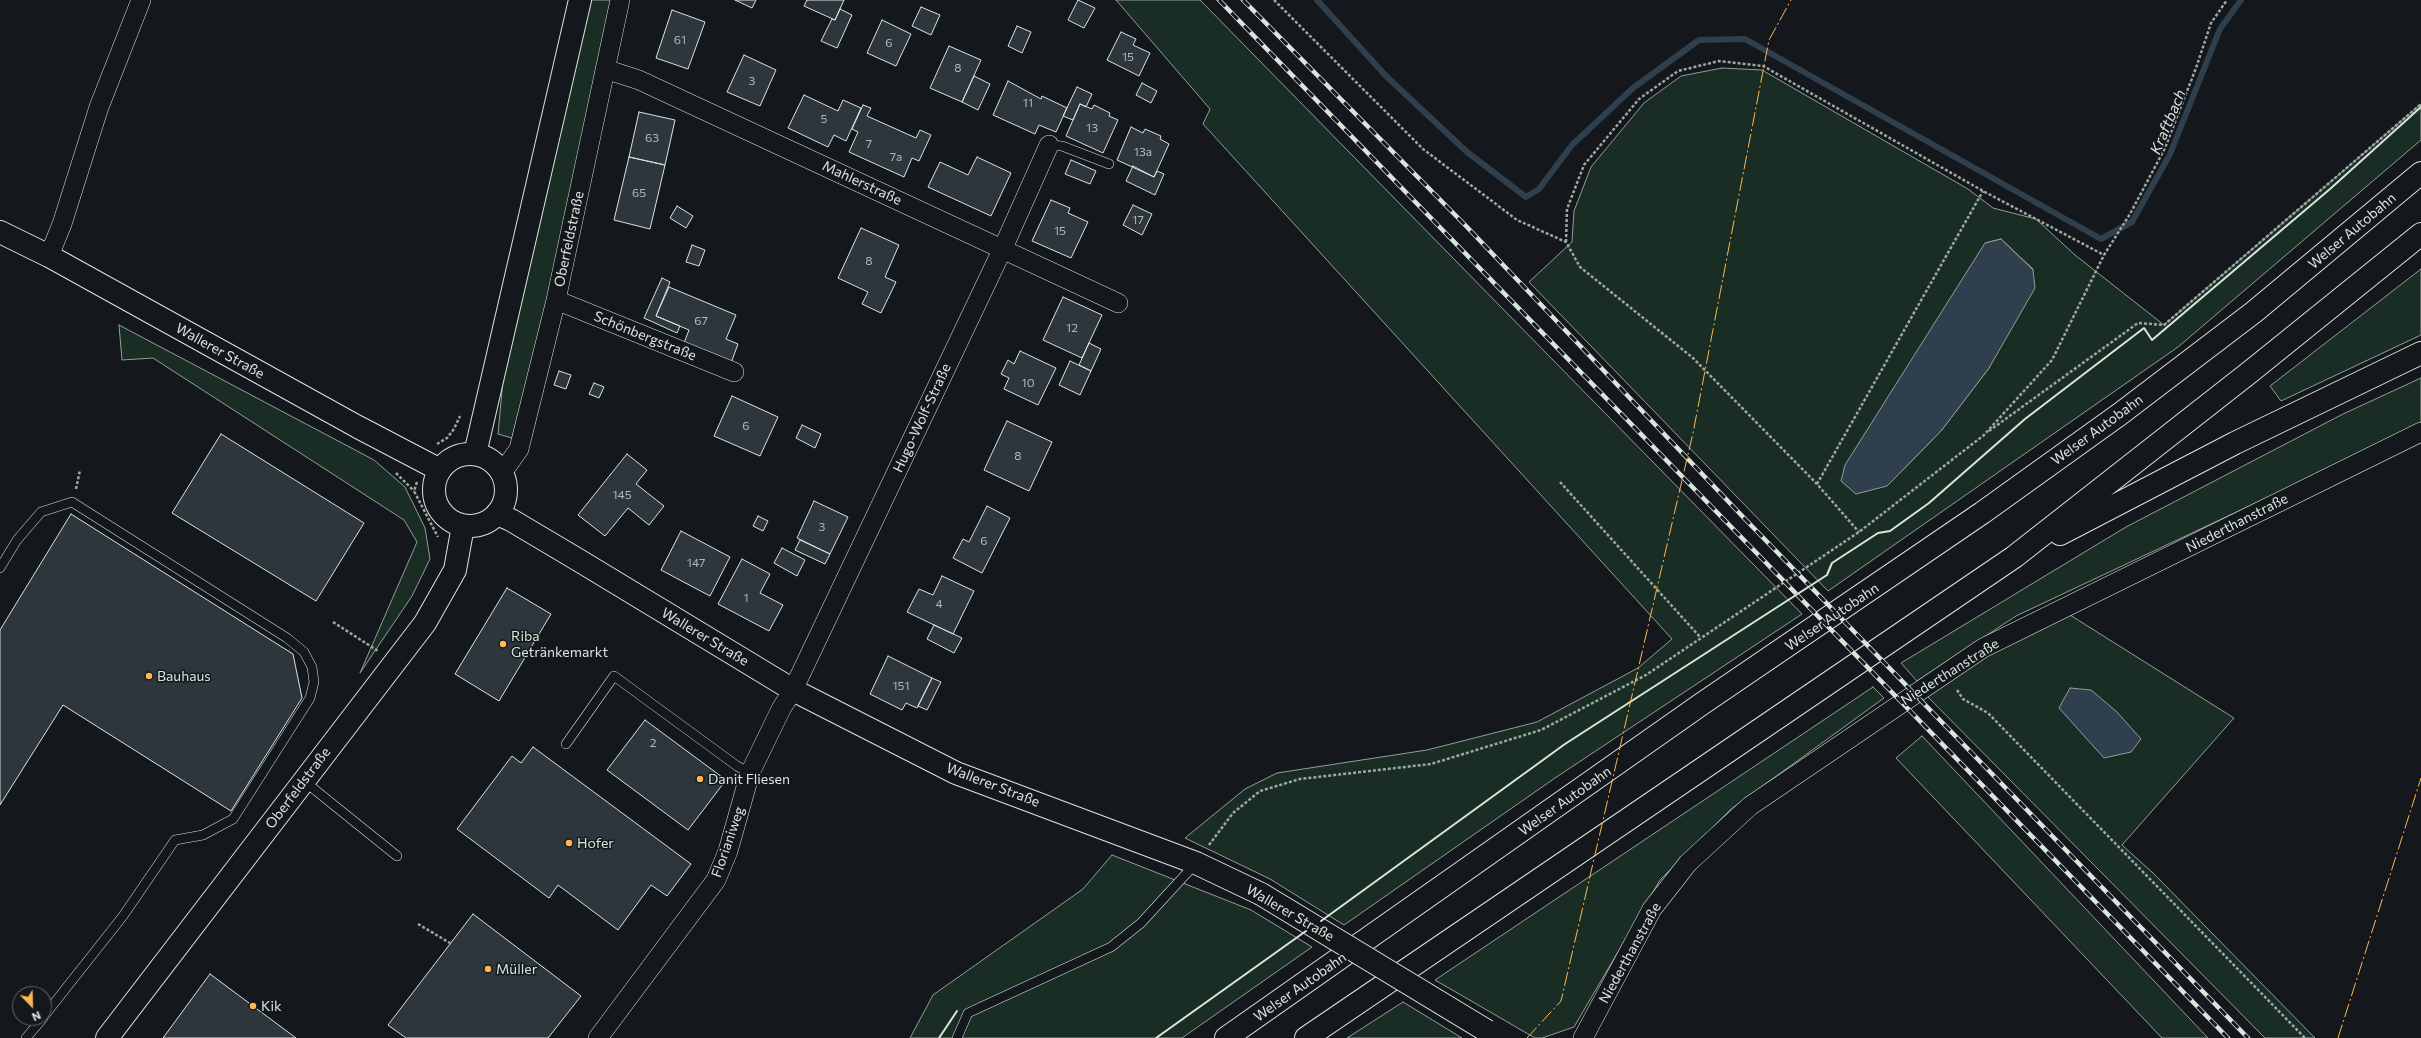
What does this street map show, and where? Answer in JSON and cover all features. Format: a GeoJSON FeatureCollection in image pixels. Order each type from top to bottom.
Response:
{"type":"FeatureCollection","features":[{"type":"Feature","properties":{"kind":"main road"},"geometry":{"type":"LineString","coordinates":[[475,454],[580,0]]}},
{"type":"Feature","properties":{"kind":"main road","name":"Welser Autobahn"},"geometry":{"type":"LineString","coordinates":[[1226,1038],[1703,704],[1963,526],[2120,414],[2254,312],[2421,173]]}},
{"type":"Feature","properties":{"kind":"main road","name":"Wallerer Straße"},"geometry":{"type":"LineString","coordinates":[[0,232],[49,256],[358,427],[432,465]]}},
{"type":"Feature","properties":{"kind":"main road"},"geometry":{"type":"LineString","coordinates":[[1306,1038],[2014,557],[2250,372],[2421,234]]}},
{"type":"Feature","properties":{"kind":"main road"},"geometry":{"type":"LineString","coordinates":[[2014,557],[2235,443],[2421,353]]}},
{"type":"Feature","properties":{"kind":"main road"},"geometry":{"type":"LineString","coordinates":[[475,454],[491,460],[502,473],[506,487],[504,502],[497,514],[487,522],[476,526],[463,526],[447,518],[436,504],[432,465],[462,455],[475,454]]}},
{"type":"Feature","properties":{"kind":"main road","name":"Wallerer Straße"},"geometry":{"type":"LineString","coordinates":[[497,514],[511,520],[580,561],[792,690],[956,773],[1196,863],[1261,894],[1492,1035]]}},
{"type":"Feature","properties":{"kind":"main road","name":"Oberfeldstraße"},"geometry":{"type":"LineString","coordinates":[[107,1038],[425,623],[456,570],[463,526]]}},
{"type":"Feature","properties":{"kind":"street"},"geometry":{"type":"LineString","coordinates":[[49,256],[62,224],[99,107],[142,0]]}},
{"type":"Feature","properties":{"kind":"street","name":"Oberfeldstraße"},"geometry":{"type":"LineString","coordinates":[[502,473],[519,449],[556,300],[620,0]]}},
{"type":"Feature","properties":{"kind":"street","name":"Mahlerstraße"},"geometry":{"type":"LineString","coordinates":[[605,69],[639,80],[1003,248],[1118,303]]}},
{"type":"Feature","properties":{"kind":"street","name":"Hugo-Wolf-Straße"},"geometry":{"type":"LineString","coordinates":[[792,690],[1003,248],[1049,145]]}},
{"type":"Feature","properties":{"kind":"street","name":"Schönbergstraße"},"geometry":{"type":"LineString","coordinates":[[556,300],[734,372]]}},
{"type":"Feature","properties":{"kind":"street","name":"Niederthanstraße"},"geometry":{"type":"LineString","coordinates":[[1583,1038],[1652,908],[1688,863],[1750,806],[1983,648],[2421,432]]}},
{"type":"Feature","properties":{"kind":"street","name":"Florianiweg"},"geometry":{"type":"LineString","coordinates":[[598,1038],[716,880],[728,851],[750,773],[781,709],[792,690]]}},
{"type":"Feature","properties":{"kind":"lane"},"geometry":{"type":"LineString","coordinates":[[1049,145],[1062,146],[1109,164]]}},
{"type":"Feature","properties":{"kind":"lane"},"geometry":{"type":"LineString","coordinates":[[0,568],[17,540],[41,512],[72,502],[287,638],[304,652],[312,667],[314,682],[310,698],[252,792],[233,819],[204,835],[175,840],[123,916],[52,1006]]}},
{"type":"Feature","properties":{"kind":"lane"},"geometry":{"type":"LineString","coordinates":[[566,744],[614,676],[737,766],[750,773]]}},
{"type":"Feature","properties":{"kind":"lane"},"geometry":{"type":"LineString","coordinates":[[304,780],[397,856]]}},
{"type":"Feature","properties":{"kind":"lane"},"geometry":{"type":"LineString","coordinates":[[957,1038],[968,1013],[1111,947],[1141,923],[1196,863]]}},
{"type":"Feature","properties":{"kind":"lane"},"geometry":{"type":"LineString","coordinates":[[26,1038],[36,1026]]}},
{"type":"Feature","properties":{"kind":"path"},"geometry":{"type":"LineString","coordinates":[[1274,0],[1423,149],[1517,220],[1566,242]]}},
{"type":"Feature","properties":{"kind":"path"},"geometry":{"type":"LineString","coordinates":[[1984,435],[2052,360],[2104,256],[2165,148],[2196,68],[2211,23],[2227,0]]}},
{"type":"Feature","properties":{"kind":"path"},"geometry":{"type":"LineString","coordinates":[[1859,532],[1817,484],[1694,358],[1580,267],[1566,242],[1568,209],[1584,165],[1639,99],[1678,71],[1720,61],[1763,66],[1983,191],[2104,256]]}},
{"type":"Feature","properties":{"kind":"path"},"geometry":{"type":"LineString","coordinates":[[1196,863],[1233,813],[1260,791],[1300,779],[1431,764],[1541,730],[1646,675],[1700,637],[1859,532],[1984,435],[2138,323],[2164,325],[2421,104]]}},
{"type":"Feature","properties":{"kind":"path"},"geometry":{"type":"LineString","coordinates":[[1817,484],[1983,191]]}},
{"type":"Feature","properties":{"kind":"path"},"geometry":{"type":"LineString","coordinates":[[438,544],[438,537],[414,491],[432,465],[432,447],[447,438],[454,430],[463,408]]}},
{"type":"Feature","properties":{"kind":"path"},"geometry":{"type":"LineString","coordinates":[[1560,482],[1700,637]]}},
{"type":"Feature","properties":{"kind":"path"},"geometry":{"type":"LineString","coordinates":[[333,622],[382,653]]}},
{"type":"Feature","properties":{"kind":"path"},"geometry":{"type":"LineString","coordinates":[[1963,699],[1988,713],[2124,855],[2305,1038]]}},
{"type":"Feature","properties":{"kind":"path"},"geometry":{"type":"LineString","coordinates":[[418,924],[450,943]]}},
{"type":"Feature","properties":{"kind":"green space"},"geometry":{"type":"Polygon","coordinates":[[[590,0],[612,0],[583,163],[512,438],[498,434],[503,380],[590,0]]]}},
{"type":"Feature","properties":{"kind":"green space"},"geometry":{"type":"Polygon","coordinates":[[[1116,0],[1200,0],[1802,614],[1555,778],[1344,925],[1270,879],[1185,838],[1245,789],[1277,773],[1427,750],[1537,722],[1638,668],[1672,639],[1203,124],[1210,109],[1116,0]]]}},
{"type":"Feature","properties":{"kind":"green space"},"geometry":{"type":"Polygon","coordinates":[[[1722,68],[1762,70],[1968,189],[1993,208],[2036,219],[2075,255],[2164,325],[2421,104],[2421,140],[2178,347],[1828,591],[1529,282],[1572,242],[1574,211],[1591,167],[1644,103],[1681,76],[1722,68]],[[2001,239],[1985,243],[1887,486],[1941,431],[1989,368],[2033,269],[2001,239]]]}},
{"type":"Feature","properties":{"kind":"green space"},"geometry":{"type":"Polygon","coordinates":[[[2421,269],[2421,335],[2281,401],[2270,386],[2421,269]]]}},
{"type":"Feature","properties":{"kind":"green space"},"geometry":{"type":"Polygon","coordinates":[[[119,325],[374,460],[405,487],[425,528],[430,559],[412,596],[360,673],[417,542],[404,520],[153,358],[122,360],[119,325]]]}},
{"type":"Feature","properties":{"kind":"green space"},"geometry":{"type":"Polygon","coordinates":[[[2421,378],[2421,422],[2353,457],[2016,616],[1917,681],[1901,663],[2126,527],[2343,414],[2421,378]]]}},
{"type":"Feature","properties":{"kind":"green space"},"geometry":{"type":"Polygon","coordinates":[[[2070,615],[2234,718],[2122,845],[2153,873],[2315,1038],[2265,1038],[1924,693],[1961,667],[2070,615]]]}},
{"type":"Feature","properties":{"kind":"green space"},"geometry":{"type":"Polygon","coordinates":[[[1873,687],[1884,698],[1731,809],[1660,880],[1574,1027],[1542,1038],[1535,1038],[1435,980],[1873,687]]]}},
{"type":"Feature","properties":{"kind":"green space"},"geometry":{"type":"Polygon","coordinates":[[[1922,736],[2208,1038],[2162,1038],[1896,758],[1922,736]]]}},
{"type":"Feature","properties":{"kind":"green space"},"geometry":{"type":"Polygon","coordinates":[[[1112,855],[1251,910],[1312,947],[1182,1038],[910,1038],[933,995],[1083,889],[1112,855]]]}},
{"type":"Feature","properties":{"kind":"green space"},"geometry":{"type":"Polygon","coordinates":[[[1403,1002],[1462,1038],[1347,1038],[1403,1002]]]}},
{"type":"Feature","properties":{"kind":"water"},"geometry":{"type":"Polygon","coordinates":[[[2001,239],[2033,270],[2035,288],[1989,368],[1941,431],[1887,486],[1856,494],[1841,481],[1845,465],[1985,243],[2001,239]]]}},
{"type":"Feature","properties":{"kind":"water"},"geometry":{"type":"Polygon","coordinates":[[[2070,688],[2091,690],[2117,712],[2141,739],[2131,752],[2104,758],[2059,708],[2070,688]]]}},
{"type":"Feature","properties":{"kind":"building"},"geometry":{"type":"Polygon","coordinates":[[[735,0],[756,0],[752,8],[735,0]]]}},
{"type":"Feature","properties":{"kind":"building"},"geometry":{"type":"Polygon","coordinates":[[[807,0],[844,0],[835,20],[804,6],[807,0]]]}},
{"type":"Feature","properties":{"kind":"building"},"geometry":{"type":"Polygon","coordinates":[[[1078,0],[1095,8],[1084,28],[1068,20],[1078,0]]]}},
{"type":"Feature","properties":{"kind":"building"},"geometry":{"type":"Polygon","coordinates":[[[921,7],[940,15],[931,35],[912,26],[921,7]]]}},
{"type":"Feature","properties":{"kind":"building"},"geometry":{"type":"Polygon","coordinates":[[[840,9],[852,15],[837,48],[821,41],[832,19],[835,20],[840,9]]]}},
{"type":"Feature","properties":{"kind":"building"},"geometry":{"type":"Polygon","coordinates":[[[672,10],[705,22],[688,69],[656,58],[672,10]]]}},
{"type":"Feature","properties":{"kind":"building"},"geometry":{"type":"Polygon","coordinates":[[[882,20],[911,34],[896,66],[867,53],[882,20]]]}},
{"type":"Feature","properties":{"kind":"building"},"geometry":{"type":"Polygon","coordinates":[[[1017,26],[1031,32],[1022,53],[1008,46],[1017,26]]]}},
{"type":"Feature","properties":{"kind":"building"},"geometry":{"type":"Polygon","coordinates":[[[1121,32],[1136,39],[1133,45],[1150,53],[1139,76],[1107,60],[1121,32]]]}},
{"type":"Feature","properties":{"kind":"building"},"geometry":{"type":"Polygon","coordinates":[[[949,46],[981,60],[962,102],[930,88],[949,46]]]}},
{"type":"Feature","properties":{"kind":"building"},"geometry":{"type":"Polygon","coordinates":[[[744,55],[776,70],[760,106],[727,92],[744,55]]]}},
{"type":"Feature","properties":{"kind":"building"},"geometry":{"type":"Polygon","coordinates":[[[974,76],[990,84],[978,110],[962,102],[974,76]]]}},
{"type":"Feature","properties":{"kind":"building"},"geometry":{"type":"Polygon","coordinates":[[[1008,81],[1041,99],[1042,96],[1067,108],[1056,132],[1039,125],[1035,134],[993,115],[1008,81]]]}},
{"type":"Feature","properties":{"kind":"building"},"geometry":{"type":"Polygon","coordinates":[[[1142,83],[1157,91],[1151,103],[1136,95],[1142,83]]]}},
{"type":"Feature","properties":{"kind":"building"},"geometry":{"type":"Polygon","coordinates":[[[1077,87],[1092,94],[1086,107],[1080,104],[1073,120],[1063,116],[1077,87]]]}},
{"type":"Feature","properties":{"kind":"building"},"geometry":{"type":"Polygon","coordinates":[[[804,95],[838,111],[843,100],[861,108],[846,141],[834,135],[828,147],[788,128],[804,95]]]}},
{"type":"Feature","properties":{"kind":"building"},"geometry":{"type":"Polygon","coordinates":[[[1080,104],[1092,109],[1094,105],[1110,113],[1109,116],[1118,120],[1103,153],[1066,136],[1080,104]]]}},
{"type":"Feature","properties":{"kind":"building"},"geometry":{"type":"Polygon","coordinates":[[[863,105],[871,108],[867,116],[916,138],[920,130],[931,135],[919,161],[912,158],[904,177],[849,152],[858,132],[852,129],[863,105]]]}},
{"type":"Feature","properties":{"kind":"building"},"geometry":{"type":"Polygon","coordinates":[[[639,112],[675,120],[665,165],[629,157],[639,112]]]}},
{"type":"Feature","properties":{"kind":"building"},"geometry":{"type":"Polygon","coordinates":[[[1131,127],[1143,133],[1145,129],[1161,136],[1160,139],[1169,144],[1154,177],[1117,160],[1131,127]]]}},
{"type":"Feature","properties":{"kind":"building"},"geometry":{"type":"Polygon","coordinates":[[[629,157],[665,165],[650,229],[614,220],[629,157]]]}},
{"type":"Feature","properties":{"kind":"building"},"geometry":{"type":"Polygon","coordinates":[[[977,157],[1011,173],[991,216],[928,187],[940,162],[968,175],[977,157]]]}},
{"type":"Feature","properties":{"kind":"building"},"geometry":{"type":"Polygon","coordinates":[[[1071,160],[1096,171],[1090,184],[1065,174],[1071,160]]]}},
{"type":"Feature","properties":{"kind":"building"},"geometry":{"type":"Polygon","coordinates":[[[1133,166],[1154,177],[1157,171],[1164,174],[1155,195],[1126,181],[1133,166]]]}},
{"type":"Feature","properties":{"kind":"building"},"geometry":{"type":"Polygon","coordinates":[[[1051,200],[1070,208],[1068,213],[1088,222],[1071,258],[1032,241],[1051,200]]]}},
{"type":"Feature","properties":{"kind":"building"},"geometry":{"type":"Polygon","coordinates":[[[1133,205],[1152,214],[1142,235],[1123,225],[1133,205]]]}},
{"type":"Feature","properties":{"kind":"building"},"geometry":{"type":"Polygon","coordinates":[[[677,206],[693,216],[686,228],[670,218],[677,206]]]}},
{"type":"Feature","properties":{"kind":"building"},"geometry":{"type":"Polygon","coordinates":[[[861,228],[899,245],[885,277],[896,282],[881,313],[862,304],[868,292],[838,278],[861,228]]]}},
{"type":"Feature","properties":{"kind":"building"},"geometry":{"type":"Polygon","coordinates":[[[692,245],[705,250],[699,266],[686,262],[692,245]]]}},
{"type":"Feature","properties":{"kind":"building"},"geometry":{"type":"Polygon","coordinates":[[[662,278],[670,282],[656,316],[680,326],[677,333],[644,318],[662,278]]]}},
{"type":"Feature","properties":{"kind":"building"},"geometry":{"type":"Polygon","coordinates":[[[669,287],[736,315],[726,339],[738,344],[731,363],[684,343],[689,330],[656,316],[669,287]]]}},
{"type":"Feature","properties":{"kind":"building"},"geometry":{"type":"Polygon","coordinates":[[[1063,297],[1102,315],[1082,358],[1043,340],[1063,297]]]}},
{"type":"Feature","properties":{"kind":"building"},"geometry":{"type":"Polygon","coordinates":[[[1089,343],[1101,349],[1091,371],[1079,365],[1089,343]]]}},
{"type":"Feature","properties":{"kind":"building"},"geometry":{"type":"Polygon","coordinates":[[[1020,351],[1056,368],[1038,405],[1004,389],[1009,378],[1001,374],[1008,360],[1014,364],[1020,351]]]}},
{"type":"Feature","properties":{"kind":"building"},"geometry":{"type":"Polygon","coordinates":[[[1070,361],[1091,371],[1080,395],[1059,385],[1070,361]]]}},
{"type":"Feature","properties":{"kind":"building"},"geometry":{"type":"Polygon","coordinates":[[[559,371],[571,375],[566,389],[554,385],[559,371]]]}},
{"type":"Feature","properties":{"kind":"building"},"geometry":{"type":"Polygon","coordinates":[[[594,383],[604,387],[599,398],[589,394],[594,383]]]}},
{"type":"Feature","properties":{"kind":"building"},"geometry":{"type":"Polygon","coordinates":[[[732,396],[778,417],[760,456],[714,436],[732,396]]]}},
{"type":"Feature","properties":{"kind":"building"},"geometry":{"type":"Polygon","coordinates":[[[1007,421],[1052,442],[1029,491],[984,470],[1007,421]]]}},
{"type":"Feature","properties":{"kind":"building"},"geometry":{"type":"Polygon","coordinates":[[[802,425],[821,434],[815,448],[796,438],[802,425]]]}},
{"type":"Feature","properties":{"kind":"building"},"geometry":{"type":"Polygon","coordinates":[[[221,434],[364,523],[316,601],[172,513],[221,434]]]}},
{"type":"Feature","properties":{"kind":"building"},"geometry":{"type":"Polygon","coordinates":[[[627,454],[647,470],[636,484],[664,506],[649,525],[628,508],[605,536],[578,515],[627,454]]]}},
{"type":"Feature","properties":{"kind":"building"},"geometry":{"type":"Polygon","coordinates":[[[814,501],[848,517],[830,554],[797,538],[814,501]]]}},
{"type":"Feature","properties":{"kind":"building"},"geometry":{"type":"Polygon","coordinates":[[[987,506],[1010,518],[982,573],[953,558],[963,539],[969,542],[987,506]]]}},
{"type":"Feature","properties":{"kind":"building","name":"Bauhaus"},"geometry":{"type":"Polygon","coordinates":[[[71,514],[293,654],[302,698],[231,811],[63,705],[0,805],[0,630],[71,514]]]}},
{"type":"Feature","properties":{"kind":"building"},"geometry":{"type":"Polygon","coordinates":[[[758,516],[768,521],[763,531],[753,526],[758,516]]]}},
{"type":"Feature","properties":{"kind":"building"},"geometry":{"type":"Polygon","coordinates":[[[681,531],[730,557],[710,596],[661,570],[681,531]]]}},
{"type":"Feature","properties":{"kind":"building"},"geometry":{"type":"Polygon","coordinates":[[[800,540],[830,554],[825,564],[795,550],[800,540]]]}},
{"type":"Feature","properties":{"kind":"building"},"geometry":{"type":"Polygon","coordinates":[[[782,548],[805,560],[797,576],[774,563],[782,548]]]}},
{"type":"Feature","properties":{"kind":"building"},"geometry":{"type":"Polygon","coordinates":[[[742,559],[770,574],[760,593],[783,605],[769,631],[718,604],[742,559]]]}},
{"type":"Feature","properties":{"kind":"building"},"geometry":{"type":"Polygon","coordinates":[[[942,576],[974,591],[953,634],[907,612],[919,589],[933,595],[942,576]]]}},
{"type":"Feature","properties":{"kind":"building","name":"Riba Getränkemarkt"},"geometry":{"type":"Polygon","coordinates":[[[507,588],[551,614],[499,701],[455,674],[507,588]]]}},
{"type":"Feature","properties":{"kind":"building"},"geometry":{"type":"Polygon","coordinates":[[[934,625],[962,638],[954,653],[927,639],[934,625]]]}},
{"type":"Feature","properties":{"kind":"building"},"geometry":{"type":"Polygon","coordinates":[[[888,656],[932,678],[917,708],[906,703],[902,710],[870,694],[888,656]]]}},
{"type":"Feature","properties":{"kind":"building"},"geometry":{"type":"Polygon","coordinates":[[[932,678],[941,682],[927,710],[918,706],[932,678]]]}},
{"type":"Feature","properties":{"kind":"building"},"geometry":{"type":"Polygon","coordinates":[[[645,720],[726,780],[688,830],[607,770],[645,720]]]}},
{"type":"Feature","properties":{"kind":"building","name":"Hofer"},"geometry":{"type":"Polygon","coordinates":[[[533,747],[691,864],[667,896],[651,885],[618,930],[558,885],[549,898],[457,829],[512,756],[521,763],[533,747]]]}},
{"type":"Feature","properties":{"kind":"building","name":"Müller"},"geometry":{"type":"Polygon","coordinates":[[[473,914],[581,996],[548,1038],[406,1038],[388,1025],[473,914]]]}},
{"type":"Feature","properties":{"kind":"building"},"geometry":{"type":"Polygon","coordinates":[[[210,974],[296,1038],[163,1038],[210,974]]]}},
{"type":"Feature","properties":{"kind":"waterway","name":"Kraftbach"},"geometry":{"type":"LineString","coordinates":[[1317,0],[1386,76],[1467,152],[1526,197],[1539,189],[1572,145],[1633,88],[1699,40],[1745,39],[2101,239],[2132,222],[2170,154],[2220,29],[2241,0]]}},
{"type":"Feature","properties":{"kind":"railway"},"geometry":{"type":"LineString","coordinates":[[1219,0],[2228,1038]]}},
{"type":"Feature","properties":{"kind":"railway"},"geometry":{"type":"LineString","coordinates":[[1243,0],[1467,227],[1745,519],[2248,1038]]}},
{"type":"Feature","properties":{"kind":"wall"},"geometry":{"type":"LineString","coordinates":[[1321,921],[1565,744],[1827,575],[1832,563],[1878,533],[1890,531],[1929,503],[2025,419],[2144,328],[2152,340],[2330,189],[2421,107]]}},
{"type":"Feature","properties":{"kind":"wall"},"geometry":{"type":"LineString","coordinates":[[1156,1038],[1306,931]]}},
{"type":"Feature","properties":{"kind":"wall"},"geometry":{"type":"LineString","coordinates":[[939,1038],[957,1011]]}},
{"type":"Feature","properties":{"kind":"power"},"geometry":{"type":"LineString","coordinates":[[1527,1038],[1561,1001],[1693,433],[1769,40],[1791,0]]}},
{"type":"Feature","properties":{"kind":"power"},"geometry":{"type":"LineString","coordinates":[[2338,1038],[2421,778]]}},
{"type":"Feature","properties":{"kind":"place","name":"Riba Getränkemarkt"},"geometry":{"type":"Point","coordinates":[503,644]}},
{"type":"Feature","properties":{"kind":"place","name":"Bauhaus"},"geometry":{"type":"Point","coordinates":[149,676]}},
{"type":"Feature","properties":{"kind":"place","name":"Danit Fliesen"},"geometry":{"type":"Point","coordinates":[700,779]}},
{"type":"Feature","properties":{"kind":"place","name":"Hofer"},"geometry":{"type":"Point","coordinates":[569,843]}},
{"type":"Feature","properties":{"kind":"place","name":"Müller"},"geometry":{"type":"Point","coordinates":[488,969]}},
{"type":"Feature","properties":{"kind":"place","name":"Kik"},"geometry":{"type":"Point","coordinates":[253,1006]}}]}
